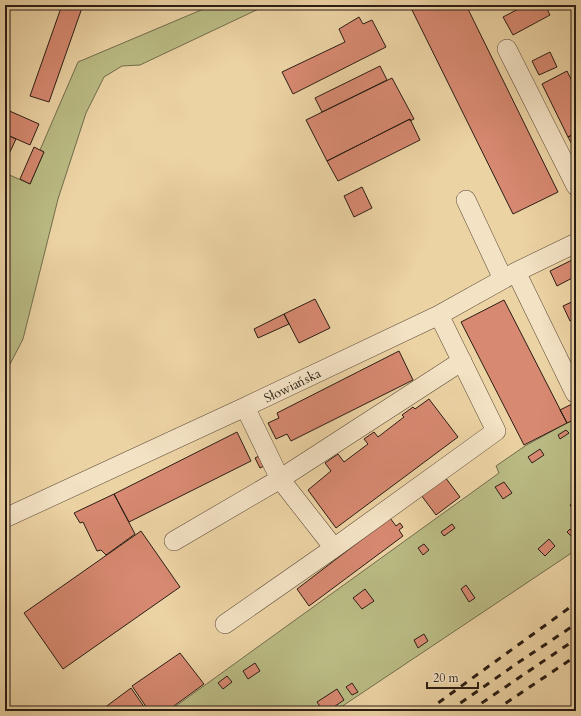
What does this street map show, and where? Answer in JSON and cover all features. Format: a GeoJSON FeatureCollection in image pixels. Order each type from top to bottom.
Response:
{"type":"FeatureCollection","features":[{"type":"Feature","properties":{"kind":"street"},"geometry":{"type":"LineString","coordinates":[[507,49],[576,186]]}},
{"type":"Feature","properties":{"kind":"street"},"geometry":{"type":"LineString","coordinates":[[466,200],[575,393]]}},
{"type":"Feature","properties":{"kind":"street","name":"Słowiańska"},"geometry":{"type":"LineString","coordinates":[[5,518],[245,407],[439,314],[576,243]]}},
{"type":"Feature","properties":{"kind":"street"},"geometry":{"type":"LineString","coordinates":[[225,624],[334,548],[496,431],[439,314]]}},
{"type":"Feature","properties":{"kind":"street"},"geometry":{"type":"LineString","coordinates":[[174,541],[280,479],[462,361]]}},
{"type":"Feature","properties":{"kind":"street"},"geometry":{"type":"LineString","coordinates":[[245,407],[280,479],[334,548]]}},
{"type":"Feature","properties":{"kind":"green space"},"geometry":{"type":"Polygon","coordinates":[[[213,5],[267,5],[140,65],[122,66],[104,77],[86,113],[58,199],[23,339],[8,368],[5,366],[5,173],[30,184],[44,152],[40,150],[78,62],[213,5]]]}},
{"type":"Feature","properties":{"kind":"green space"},"geometry":{"type":"Polygon","coordinates":[[[576,418],[576,550],[335,711],[169,711],[499,473],[496,466],[525,446],[576,418]]]}},
{"type":"Feature","properties":{"kind":"building"},"geometry":{"type":"Polygon","coordinates":[[[62,5],[83,5],[49,102],[30,96],[62,5]]]}},
{"type":"Feature","properties":{"kind":"building"},"geometry":{"type":"Polygon","coordinates":[[[418,5],[466,5],[558,192],[513,214],[411,8],[418,5]]]}},
{"type":"Feature","properties":{"kind":"building"},"geometry":{"type":"Polygon","coordinates":[[[526,5],[545,5],[550,15],[513,35],[503,17],[526,5]]]}},
{"type":"Feature","properties":{"kind":"building"},"geometry":{"type":"Polygon","coordinates":[[[359,17],[363,24],[372,20],[386,47],[293,94],[282,72],[345,42],[339,29],[359,17]]]}},
{"type":"Feature","properties":{"kind":"building"},"geometry":{"type":"Polygon","coordinates":[[[550,52],[557,67],[539,75],[532,61],[550,52]]]}},
{"type":"Feature","properties":{"kind":"building"},"geometry":{"type":"Polygon","coordinates":[[[380,66],[387,80],[322,112],[315,98],[380,66]]]}},
{"type":"Feature","properties":{"kind":"building"},"geometry":{"type":"Polygon","coordinates":[[[567,71],[576,89],[576,133],[568,137],[542,84],[567,71]]]}},
{"type":"Feature","properties":{"kind":"building"},"geometry":{"type":"Polygon","coordinates":[[[392,78],[414,119],[410,121],[410,119],[327,161],[306,120],[392,78]]]}},
{"type":"Feature","properties":{"kind":"building"},"geometry":{"type":"Polygon","coordinates":[[[5,109],[39,124],[30,145],[5,134],[5,109]]]}},
{"type":"Feature","properties":{"kind":"building"},"geometry":{"type":"Polygon","coordinates":[[[410,119],[420,140],[338,181],[327,161],[410,119]]]}},
{"type":"Feature","properties":{"kind":"building"},"geometry":{"type":"Polygon","coordinates":[[[576,133],[576,152],[568,137],[576,133]]]}},
{"type":"Feature","properties":{"kind":"building"},"geometry":{"type":"Polygon","coordinates":[[[5,134],[9,136],[5,144],[5,134]]]}},
{"type":"Feature","properties":{"kind":"building"},"geometry":{"type":"Polygon","coordinates":[[[9,136],[16,139],[9,154],[5,152],[5,144],[9,136]]]}},
{"type":"Feature","properties":{"kind":"building"},"geometry":{"type":"Polygon","coordinates":[[[34,147],[44,152],[30,184],[20,179],[34,147]]]}},
{"type":"Feature","properties":{"kind":"building"},"geometry":{"type":"Polygon","coordinates":[[[362,187],[372,208],[354,217],[344,196],[362,187]]]}},
{"type":"Feature","properties":{"kind":"building"},"geometry":{"type":"Polygon","coordinates":[[[576,258],[576,276],[557,286],[550,271],[576,258]]]}},
{"type":"Feature","properties":{"kind":"building"},"geometry":{"type":"Polygon","coordinates":[[[315,299],[330,328],[299,343],[284,314],[315,299]]]}},
{"type":"Feature","properties":{"kind":"building"},"geometry":{"type":"Polygon","coordinates":[[[504,300],[567,423],[524,445],[461,322],[504,300]]]}},
{"type":"Feature","properties":{"kind":"building"},"geometry":{"type":"Polygon","coordinates":[[[576,300],[576,318],[570,321],[563,306],[576,300]]]}},
{"type":"Feature","properties":{"kind":"building"},"geometry":{"type":"Polygon","coordinates":[[[284,314],[289,324],[258,338],[254,329],[284,314]]]}},
{"type":"Feature","properties":{"kind":"building"},"geometry":{"type":"Polygon","coordinates":[[[399,351],[413,380],[291,441],[287,434],[276,439],[268,423],[279,418],[277,413],[399,351]]]}},
{"type":"Feature","properties":{"kind":"building"},"geometry":{"type":"Polygon","coordinates":[[[429,399],[458,437],[336,528],[308,490],[331,471],[325,463],[338,454],[344,462],[368,444],[364,439],[374,432],[378,437],[404,417],[402,415],[413,407],[415,409],[429,399]]]}},
{"type":"Feature","properties":{"kind":"building"},"geometry":{"type":"Polygon","coordinates":[[[576,402],[576,419],[567,423],[560,410],[576,402]]]}},
{"type":"Feature","properties":{"kind":"building"},"geometry":{"type":"Polygon","coordinates":[[[576,425],[576,434],[575,434],[571,427],[576,425]]]}},
{"type":"Feature","properties":{"kind":"building"},"geometry":{"type":"Polygon","coordinates":[[[566,430],[569,433],[560,439],[558,435],[566,430]]]}},
{"type":"Feature","properties":{"kind":"building"},"geometry":{"type":"Polygon","coordinates":[[[237,432],[251,461],[129,522],[114,494],[237,432]]]}},
{"type":"Feature","properties":{"kind":"building"},"geometry":{"type":"Polygon","coordinates":[[[540,449],[544,455],[532,463],[528,457],[540,449]]]}},
{"type":"Feature","properties":{"kind":"building"},"geometry":{"type":"Polygon","coordinates":[[[261,455],[266,465],[260,468],[255,458],[261,455]]]}},
{"type":"Feature","properties":{"kind":"building"},"geometry":{"type":"Polygon","coordinates":[[[445,477],[460,497],[436,515],[421,495],[445,477]]]}},
{"type":"Feature","properties":{"kind":"building"},"geometry":{"type":"Polygon","coordinates":[[[504,482],[512,493],[503,499],[495,487],[504,482]]]}},
{"type":"Feature","properties":{"kind":"building"},"geometry":{"type":"Polygon","coordinates":[[[114,494],[135,534],[106,555],[101,550],[97,551],[83,522],[80,523],[74,513],[114,494]]]}},
{"type":"Feature","properties":{"kind":"building"},"geometry":{"type":"Polygon","coordinates":[[[576,500],[576,513],[570,505],[576,500]]]}},
{"type":"Feature","properties":{"kind":"building"},"geometry":{"type":"Polygon","coordinates":[[[390,518],[396,526],[400,523],[403,527],[399,530],[403,536],[309,606],[297,589],[390,518]]]}},
{"type":"Feature","properties":{"kind":"building"},"geometry":{"type":"Polygon","coordinates":[[[452,524],[455,528],[444,536],[441,532],[452,524]]]}},
{"type":"Feature","properties":{"kind":"building"},"geometry":{"type":"Polygon","coordinates":[[[570,529],[576,535],[574,539],[567,532],[570,529]]]}},
{"type":"Feature","properties":{"kind":"building"},"geometry":{"type":"Polygon","coordinates":[[[141,531],[180,587],[63,669],[24,613],[141,531]]]}},
{"type":"Feature","properties":{"kind":"building"},"geometry":{"type":"Polygon","coordinates":[[[549,539],[555,546],[545,556],[538,549],[549,539]]]}},
{"type":"Feature","properties":{"kind":"building"},"geometry":{"type":"Polygon","coordinates":[[[424,544],[429,550],[423,555],[418,548],[424,544]]]}},
{"type":"Feature","properties":{"kind":"building"},"geometry":{"type":"Polygon","coordinates":[[[466,585],[475,598],[469,602],[461,589],[466,585]]]}},
{"type":"Feature","properties":{"kind":"building"},"geometry":{"type":"Polygon","coordinates":[[[365,589],[374,601],[362,609],[353,598],[365,589]]]}},
{"type":"Feature","properties":{"kind":"building"},"geometry":{"type":"Polygon","coordinates":[[[424,634],[428,641],[418,648],[414,640],[424,634]]]}},
{"type":"Feature","properties":{"kind":"building"},"geometry":{"type":"Polygon","coordinates":[[[180,653],[204,684],[167,711],[149,711],[132,686],[180,653]]]}},
{"type":"Feature","properties":{"kind":"building"},"geometry":{"type":"Polygon","coordinates":[[[255,663],[260,671],[248,679],[243,671],[255,663]]]}},
{"type":"Feature","properties":{"kind":"building"},"geometry":{"type":"Polygon","coordinates":[[[227,676],[232,682],[223,689],[218,683],[227,676]]]}},
{"type":"Feature","properties":{"kind":"building"},"geometry":{"type":"Polygon","coordinates":[[[352,683],[358,692],[352,695],[346,687],[352,683]]]}},
{"type":"Feature","properties":{"kind":"building"},"geometry":{"type":"Polygon","coordinates":[[[131,688],[147,711],[100,711],[131,688]]]}},
{"type":"Feature","properties":{"kind":"building"},"geometry":{"type":"Polygon","coordinates":[[[337,689],[344,700],[328,711],[323,711],[317,702],[337,689]]]}},
{"type":"Feature","properties":{"kind":"railway"},"geometry":{"type":"LineString","coordinates":[[427,711],[576,603]]}},
{"type":"Feature","properties":{"kind":"railway"},"geometry":{"type":"LineString","coordinates":[[449,711],[576,624]]}},
{"type":"Feature","properties":{"kind":"railway"},"geometry":{"type":"LineString","coordinates":[[470,711],[576,639]]}},
{"type":"Feature","properties":{"kind":"railway"},"geometry":{"type":"LineString","coordinates":[[494,711],[576,656]]}}]}
